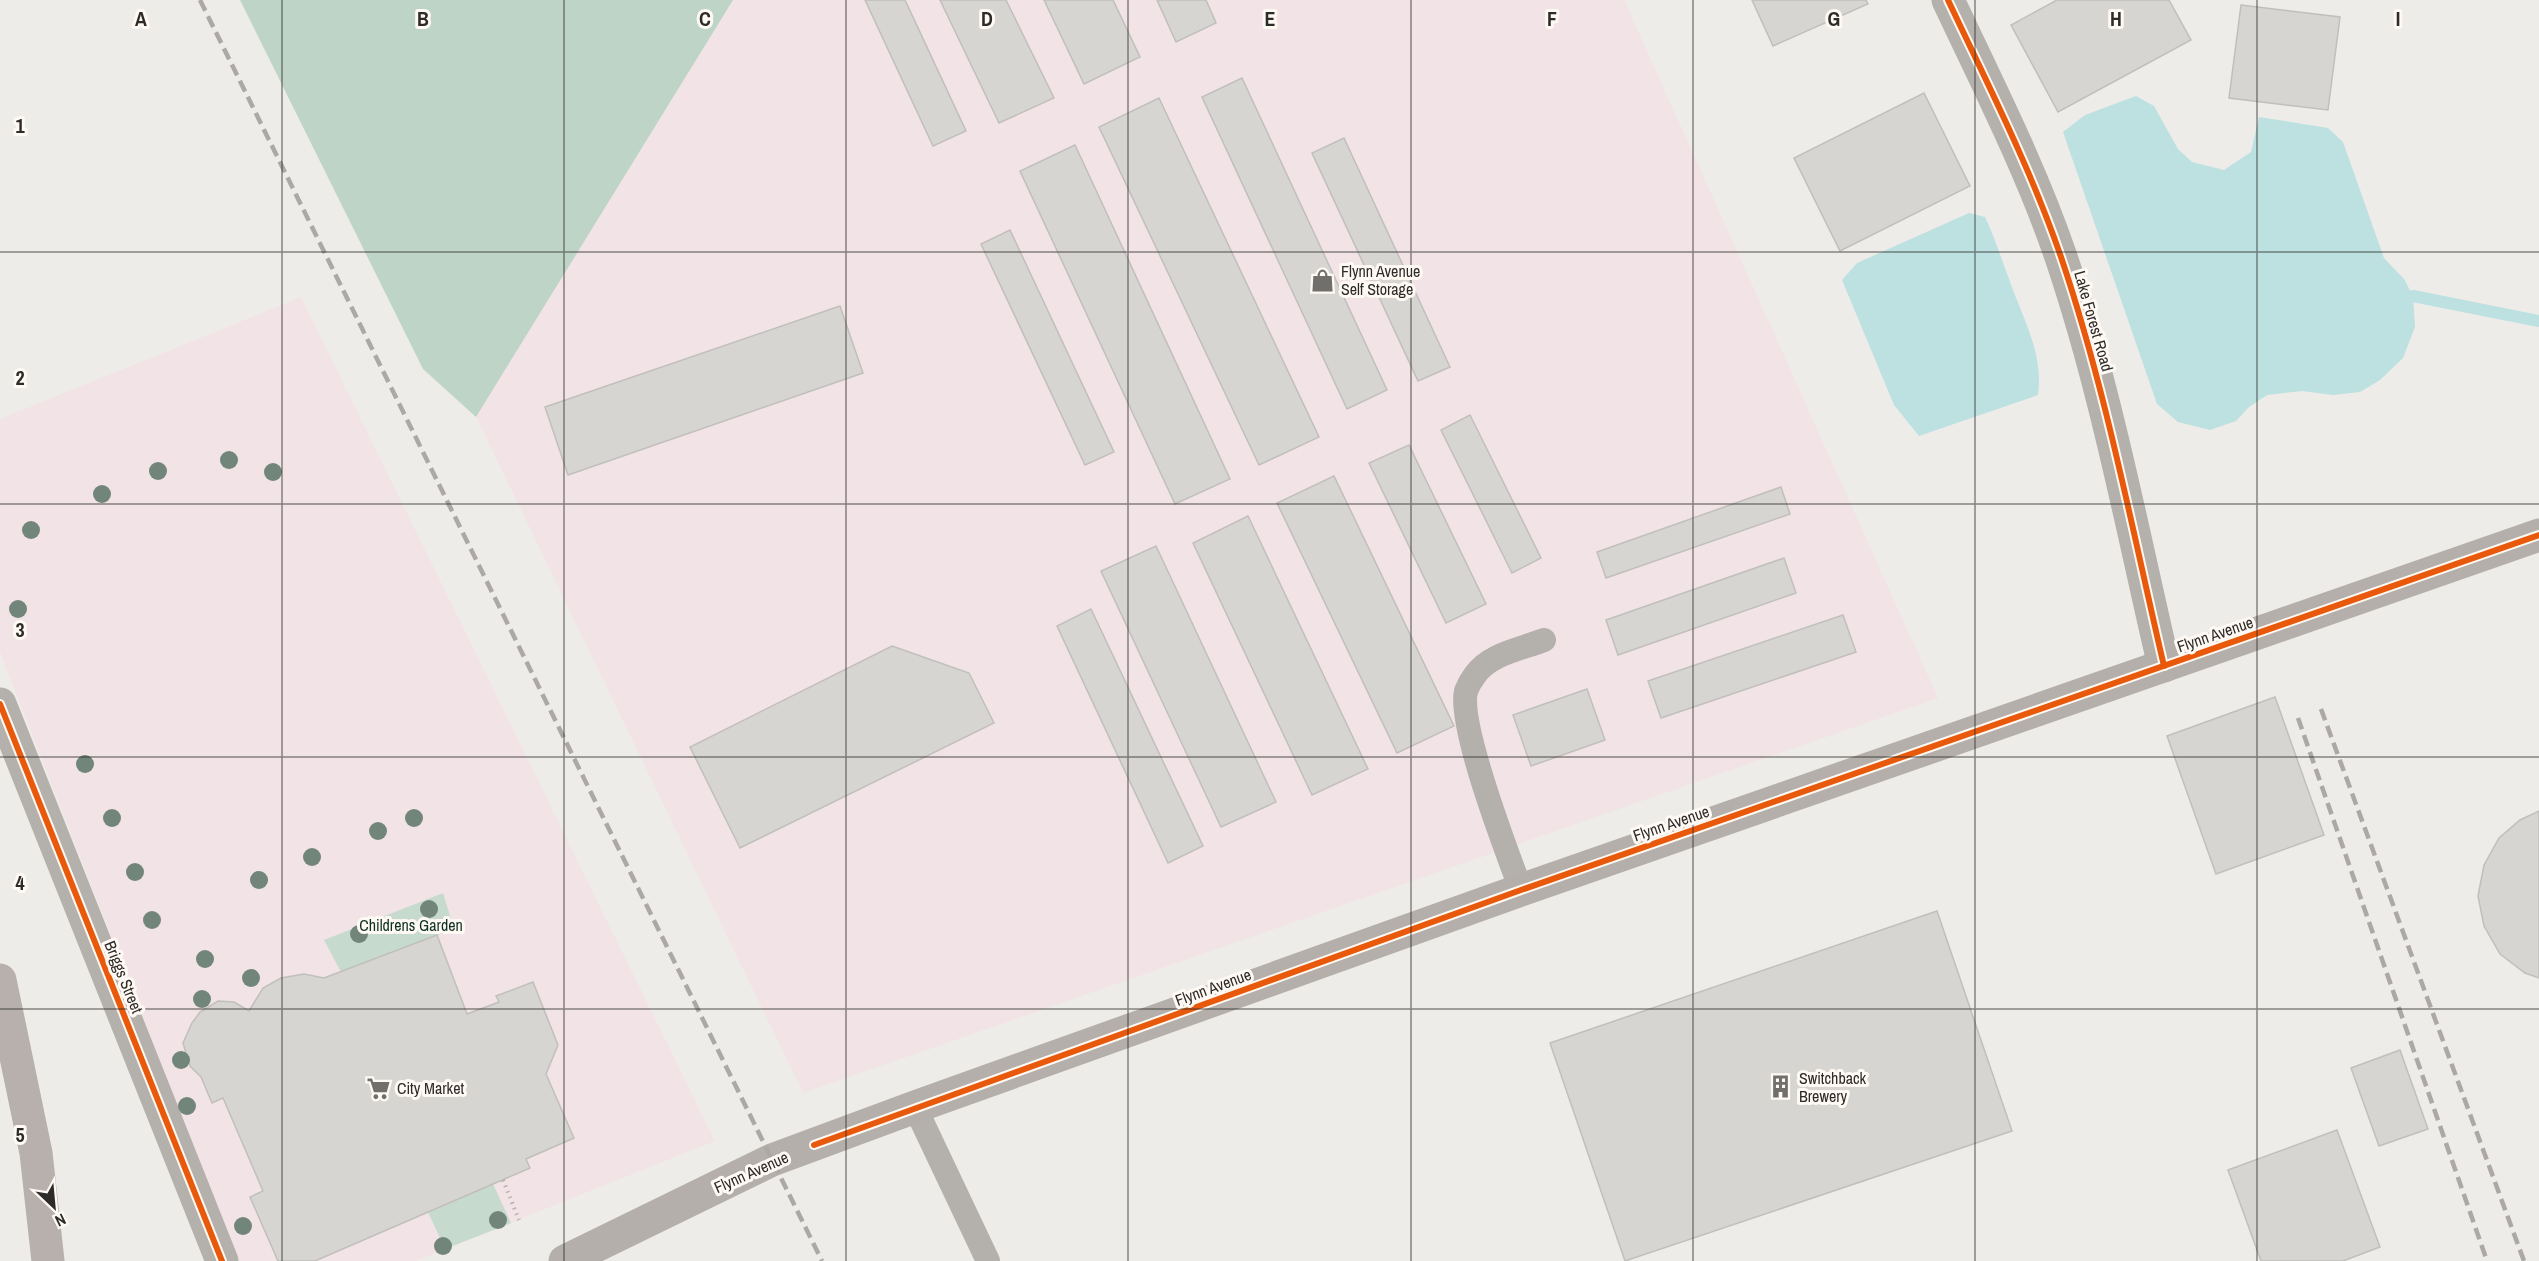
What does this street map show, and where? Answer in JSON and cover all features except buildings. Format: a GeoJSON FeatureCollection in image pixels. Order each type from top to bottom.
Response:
{"type":"FeatureCollection","features":[{"type":"Feature","properties":{"kind":"main road"},"geometry":{"type":"LineString","coordinates":[[0,981],[36,1153],[48,1261]]}},
{"type":"Feature","properties":{"kind":"street","name":"Lake Forest Road"},"geometry":{"type":"LineString","coordinates":[[1948,0],[2030,177],[2061,257],[2101,392],[2164,666]]}},
{"type":"Feature","properties":{"kind":"street","name":"Flynn Avenue"},"geometry":{"type":"LineString","coordinates":[[565,1261],[772,1160],[915,1107],[1521,890],[2539,535]]}},
{"type":"Feature","properties":{"kind":"street","name":"Briggs Street"},"geometry":{"type":"LineString","coordinates":[[0,704],[222,1261]]}},
{"type":"Feature","properties":{"kind":"lane"},"geometry":{"type":"LineString","coordinates":[[1521,890],[1486,788],[1466,717],[1466,691],[1475,674],[1489,660],[1544,640]]}},
{"type":"Feature","properties":{"kind":"lane"},"geometry":{"type":"LineString","coordinates":[[915,1107],[988,1261]]}},
{"type":"Feature","properties":{"kind":"path"},"geometry":{"type":"LineString","coordinates":[[502,1180],[519,1220]]}},
{"type":"Feature","properties":{"kind":"shaded area"},"geometry":{"type":"Polygon","coordinates":[[[733,0],[1624,0],[1938,698],[803,1093],[476,417],[733,0]]]}},
{"type":"Feature","properties":{"kind":"shaded area"},"geometry":{"type":"Polygon","coordinates":[[[301,297],[715,1141],[416,1261],[238,1261],[0,652],[0,419],[301,297]]]}},
{"type":"Feature","properties":{"kind":"green space"},"geometry":{"type":"Polygon","coordinates":[[[240,0],[733,0],[476,417],[423,369],[240,0]]]}},
{"type":"Feature","properties":{"kind":"green space","name":"Childrens Garden"},"geometry":{"type":"Polygon","coordinates":[[[443,893],[454,929],[341,972],[324,940],[443,893]]]}},
{"type":"Feature","properties":{"kind":"green space"},"geometry":{"type":"Polygon","coordinates":[[[493,1184],[511,1223],[445,1249],[428,1212],[493,1184]]]}},
{"type":"Feature","properties":{"kind":"water"},"geometry":{"type":"Polygon","coordinates":[[[2136,96],[2154,106],[2178,149],[2192,162],[2224,170],[2251,152],[2259,117],[2328,128],[2343,142],[2384,258],[2404,279],[2413,296],[2415,327],[2403,358],[2380,380],[2360,392],[2333,395],[2302,391],[2267,395],[2249,407],[2236,421],[2210,430],[2178,422],[2157,404],[2063,132],[2085,115],[2136,96]]]}},
{"type":"Feature","properties":{"kind":"water"},"geometry":{"type":"Polygon","coordinates":[[[1969,213],[1985,217],[1995,240],[2035,350],[2038,364],[2038,395],[1919,436],[1894,405],[1842,280],[1857,263],[1969,213]]]}},
{"type":"Feature","properties":{"kind":"waterway"},"geometry":{"type":"LineString","coordinates":[[2413,296],[2539,321]]}},
{"type":"Feature","properties":{"kind":"railway"},"geometry":{"type":"LineString","coordinates":[[200,0],[822,1261]]}},
{"type":"Feature","properties":{"kind":"railway"},"geometry":{"type":"LineString","coordinates":[[2321,709],[2524,1261]]}},
{"type":"Feature","properties":{"kind":"railway"},"geometry":{"type":"LineString","coordinates":[[2298,718],[2487,1261]]}},
{"type":"Feature","properties":{"kind":"cycle path"},"geometry":{"type":"LineString","coordinates":[[1948,0],[2023,159],[2061,257],[2105,409],[2164,666]]}},
{"type":"Feature","properties":{"kind":"cycle path"},"geometry":{"type":"LineString","coordinates":[[814,1145],[1521,890],[2539,535]]}},
{"type":"Feature","properties":{"kind":"cycle path"},"geometry":{"type":"LineString","coordinates":[[0,704],[222,1261]]}},
{"type":"Feature","properties":{"kind":"place","name":"Flynn Avenue Self Storage"},"geometry":{"type":"Point","coordinates":[1323,280]}},
{"type":"Feature","properties":{"kind":"place","name":"Switchback Brewery"},"geometry":{"type":"Point","coordinates":[1781,1087]}},
{"type":"Feature","properties":{"kind":"place","name":"City Market"},"geometry":{"type":"Point","coordinates":[379,1088]}}]}
